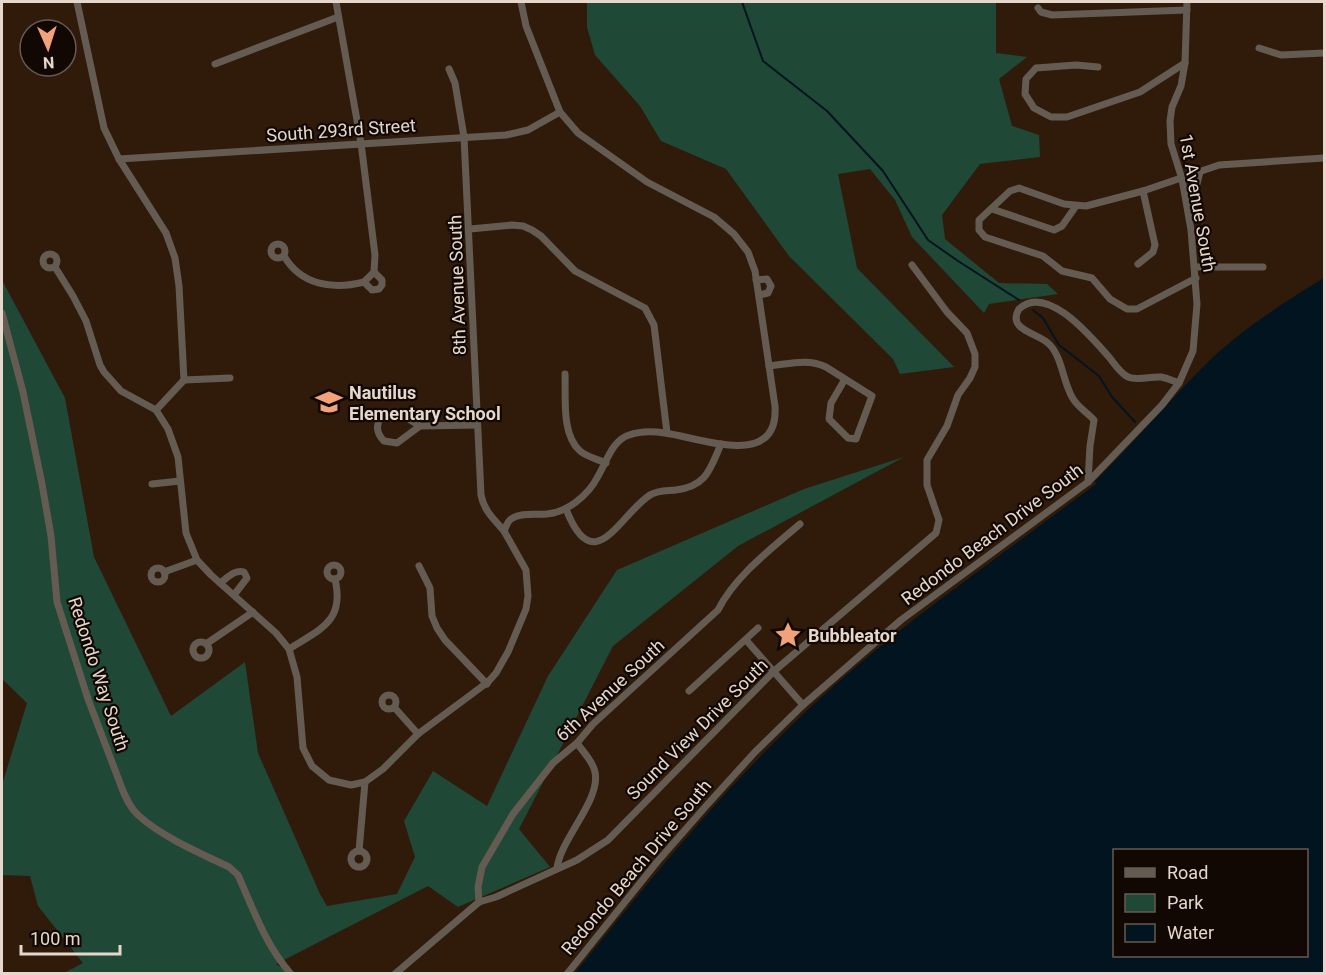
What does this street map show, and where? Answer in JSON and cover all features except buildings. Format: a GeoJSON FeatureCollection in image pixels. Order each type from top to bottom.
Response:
{"type":"FeatureCollection","features":[{"type":"Feature","properties":{"kind":"street"},"geometry":{"type":"LineString","coordinates":[[77,2],[100,116],[111,145],[166,233],[175,258],[179,286],[184,380]]}},
{"type":"Feature","properties":{"kind":"street"},"geometry":{"type":"LineString","coordinates":[[284,256],[291,268],[312,281],[331,285],[369,277],[382,280],[380,289],[372,290],[369,277],[375,255],[361,143],[336,2]]}},
{"type":"Feature","properties":{"kind":"street"},"geometry":{"type":"LineString","coordinates":[[504,531],[508,522],[518,516],[549,514],[566,509],[588,491],[615,446],[626,436],[648,432],[668,433],[721,444],[756,444],[771,432],[775,414],[753,262],[744,246],[725,225],[714,217],[661,191],[578,133],[560,112],[526,26],[521,2]]}},
{"type":"Feature","properties":{"kind":"street","name":"1st Avenue South"},"geometry":{"type":"LineString","coordinates":[[1187,2],[1185,63],[1181,86],[1172,107],[1170,121],[1172,144],[1182,179],[1195,267],[1197,304],[1195,341]]}},
{"type":"Feature","properties":{"kind":"street"},"geometry":{"type":"LineString","coordinates":[[1038,8],[1041,12],[1052,15],[1187,10]]}},
{"type":"Feature","properties":{"kind":"street"},"geometry":{"type":"LineString","coordinates":[[215,63],[338,17]]}},
{"type":"Feature","properties":{"kind":"street"},"geometry":{"type":"LineString","coordinates":[[1259,48],[1281,55],[1324,53]]}},
{"type":"Feature","properties":{"kind":"street"},"geometry":{"type":"LineString","coordinates":[[1098,67],[1076,65],[1036,68],[1026,79],[1024,86],[1026,97],[1031,106],[1043,114],[1067,117],[1140,92],[1185,63]]}},
{"type":"Feature","properties":{"kind":"street","name":"8th Avenue South"},"geometry":{"type":"LineString","coordinates":[[449,69],[455,83],[464,138],[470,229],[477,425],[483,505],[504,531],[526,570],[528,596],[526,609],[508,652],[487,684]]}},
{"type":"Feature","properties":{"kind":"street","name":"South 293rd Street"},"geometry":{"type":"LineString","coordinates":[[119,159],[506,135],[521,132],[560,112]]}},
{"type":"Feature","properties":{"kind":"street"},"geometry":{"type":"LineString","coordinates":[[1196,278],[1137,309],[1123,308],[1110,299],[1092,278],[1062,272],[1043,256],[981,234],[979,220],[1010,191],[1019,188],[1076,206],[1095,205],[1225,164],[1324,158]]}},
{"type":"Feature","properties":{"kind":"street"},"geometry":{"type":"LineString","coordinates":[[1188,216],[1200,172]]}},
{"type":"Feature","properties":{"kind":"street"},"geometry":{"type":"LineString","coordinates":[[1138,264],[1153,252],[1155,245],[1143,191]]}},
{"type":"Feature","properties":{"kind":"street"},"geometry":{"type":"LineString","coordinates":[[992,209],[1054,230],[1062,226],[1076,206]]}},
{"type":"Feature","properties":{"kind":"street"},"geometry":{"type":"LineString","coordinates":[[470,229],[512,225],[532,230],[541,236],[575,271],[645,308],[652,319],[657,346],[668,433]]}},
{"type":"Feature","properties":{"kind":"street","name":"Sound View Drive South"},"geometry":{"type":"LineString","coordinates":[[479,902],[496,897],[593,851],[608,840],[773,672],[934,535],[938,529],[939,520],[927,481],[927,460],[947,426],[958,395],[975,367],[975,354],[968,333],[951,317],[912,265]]}},
{"type":"Feature","properties":{"kind":"street"},"geometry":{"type":"LineString","coordinates":[[54,267],[86,321],[104,372],[121,391],[156,410],[168,429],[178,457],[186,533],[196,560],[276,633],[289,650],[297,677],[301,737],[306,757],[312,766],[329,780],[351,785],[365,782],[383,769],[418,734],[487,684],[445,640],[437,628],[432,616],[430,588],[419,566]]}},
{"type":"Feature","properties":{"kind":"street"},"geometry":{"type":"LineString","coordinates":[[1195,267],[1263,267]]}},
{"type":"Feature","properties":{"kind":"street"},"geometry":{"type":"LineString","coordinates":[[756,280],[767,279],[771,286],[768,293],[759,295]]}},
{"type":"Feature","properties":{"kind":"street"},"geometry":{"type":"LineString","coordinates":[[1088,482],[1093,418],[1072,398],[1050,344],[1038,335],[1026,332],[1018,326],[1016,314],[1022,305],[1039,301],[1060,309],[1129,377],[1160,377],[1179,383]]}},
{"type":"Feature","properties":{"kind":"street","name":"Redondo Way South"},"geometry":{"type":"LineString","coordinates":[[2,313],[23,392],[42,484],[60,615],[88,699],[123,791],[129,804],[139,816],[167,835],[229,867],[238,875],[270,946],[291,974]]}},
{"type":"Feature","properties":{"kind":"street","name":"Redondo Beach Drive South"},"geometry":{"type":"LineString","coordinates":[[567,974],[657,862],[699,814],[747,761],[803,705],[902,620],[1102,470],[1162,405],[1179,383],[1195,341]]}},
{"type":"Feature","properties":{"kind":"street"},"geometry":{"type":"LineString","coordinates":[[769,366],[811,361],[826,367],[873,396],[856,439],[848,438],[829,419],[829,408],[845,379]]}},
{"type":"Feature","properties":{"kind":"street"},"geometry":{"type":"LineString","coordinates":[[565,374],[567,417],[571,439],[582,452],[606,463]]}},
{"type":"Feature","properties":{"kind":"street"},"geometry":{"type":"LineString","coordinates":[[156,410],[184,380],[230,378]]}},
{"type":"Feature","properties":{"kind":"street"},"geometry":{"type":"LineString","coordinates":[[420,426],[398,442],[384,441],[377,428],[383,415],[397,412],[420,426],[477,425]]}},
{"type":"Feature","properties":{"kind":"street"},"geometry":{"type":"LineString","coordinates":[[566,509],[573,529],[580,536],[589,540],[602,539],[616,530],[642,501],[651,495],[662,490],[686,488],[700,483],[706,477],[721,444]]}},
{"type":"Feature","properties":{"kind":"street"},"geometry":{"type":"LineString","coordinates":[[1090,461],[1094,468],[1102,470]]}},
{"type":"Feature","properties":{"kind":"street"},"geometry":{"type":"LineString","coordinates":[[152,484],[180,481]]}},
{"type":"Feature","properties":{"kind":"street","name":"6th Avenue South"},"geometry":{"type":"LineString","coordinates":[[479,902],[482,867],[513,814],[553,762],[577,743],[593,724],[718,610],[726,594],[772,548],[800,524]]}},
{"type":"Feature","properties":{"kind":"street"},"geometry":{"type":"LineString","coordinates":[[164,572],[196,560]]}},
{"type":"Feature","properties":{"kind":"street"},"geometry":{"type":"LineString","coordinates":[[220,583],[238,571],[244,572],[247,578],[234,595]]}},
{"type":"Feature","properties":{"kind":"street"},"geometry":{"type":"LineString","coordinates":[[289,650],[328,623],[335,614],[338,603],[335,579]]}},
{"type":"Feature","properties":{"kind":"street"},"geometry":{"type":"LineString","coordinates":[[206,645],[253,612]]}},
{"type":"Feature","properties":{"kind":"street"},"geometry":{"type":"LineString","coordinates":[[689,691],[758,628]]}},
{"type":"Feature","properties":{"kind":"street"},"geometry":{"type":"LineString","coordinates":[[746,640],[803,705]]}},
{"type":"Feature","properties":{"kind":"street"},"geometry":{"type":"LineString","coordinates":[[394,706],[418,734]]}},
{"type":"Feature","properties":{"kind":"street"},"geometry":{"type":"LineString","coordinates":[[557,868],[560,853],[583,811],[595,781],[593,766],[577,743]]}},
{"type":"Feature","properties":{"kind":"street"},"geometry":{"type":"LineString","coordinates":[[359,851],[365,782]]}},
{"type":"Feature","properties":{"kind":"street"},"geometry":{"type":"LineString","coordinates":[[395,974],[479,902]]}},
{"type":"Feature","properties":{"kind":"green space"},"geometry":{"type":"Polygon","coordinates":[[[587,2],[996,2],[996,53],[1027,57],[999,79],[1012,126],[1039,135],[1040,157],[980,164],[942,215],[945,239],[999,283],[1047,284],[1058,294],[989,304],[984,313],[912,237],[895,200],[870,169],[838,174],[857,268],[954,367],[900,374],[893,359],[789,256],[726,169],[661,141],[640,106],[595,55],[587,27],[587,2]]]}},
{"type":"Feature","properties":{"kind":"green space"},"geometry":{"type":"Polygon","coordinates":[[[2,280],[65,398],[94,557],[171,716],[245,662],[258,753],[327,906],[397,894],[415,857],[404,821],[433,771],[487,806],[548,676],[617,570],[804,489],[904,457],[738,546],[613,646],[519,829],[550,867],[458,907],[428,886],[276,964],[290,973],[64,973],[83,963],[38,906],[30,876],[2,875],[2,785],[27,703],[2,679],[2,280]]]}},
{"type":"Feature","properties":{"kind":"water"},"geometry":{"type":"Polygon","coordinates":[[[1324,278],[1324,973],[575,973],[710,810],[804,713],[903,628],[1096,484],[1095,481],[1188,382],[1230,342],[1260,319],[1324,278]]]}},
{"type":"Feature","properties":{"kind":"waterway"},"geometry":{"type":"LineString","coordinates":[[742,2],[763,61],[827,111],[883,171],[928,240],[1019,300]]}},
{"type":"Feature","properties":{"kind":"waterway"},"geometry":{"type":"LineString","coordinates":[[1033,310],[1043,318],[1059,345],[1099,376],[1112,397],[1135,422]]}},
{"type":"Feature","properties":{"kind":"place","name":"Nautilus Elementary School"},"geometry":{"type":"Point","coordinates":[329,402]}},
{"type":"Feature","properties":{"kind":"place","name":"Bubbleator"},"geometry":{"type":"Point","coordinates":[788,635]}}]}
